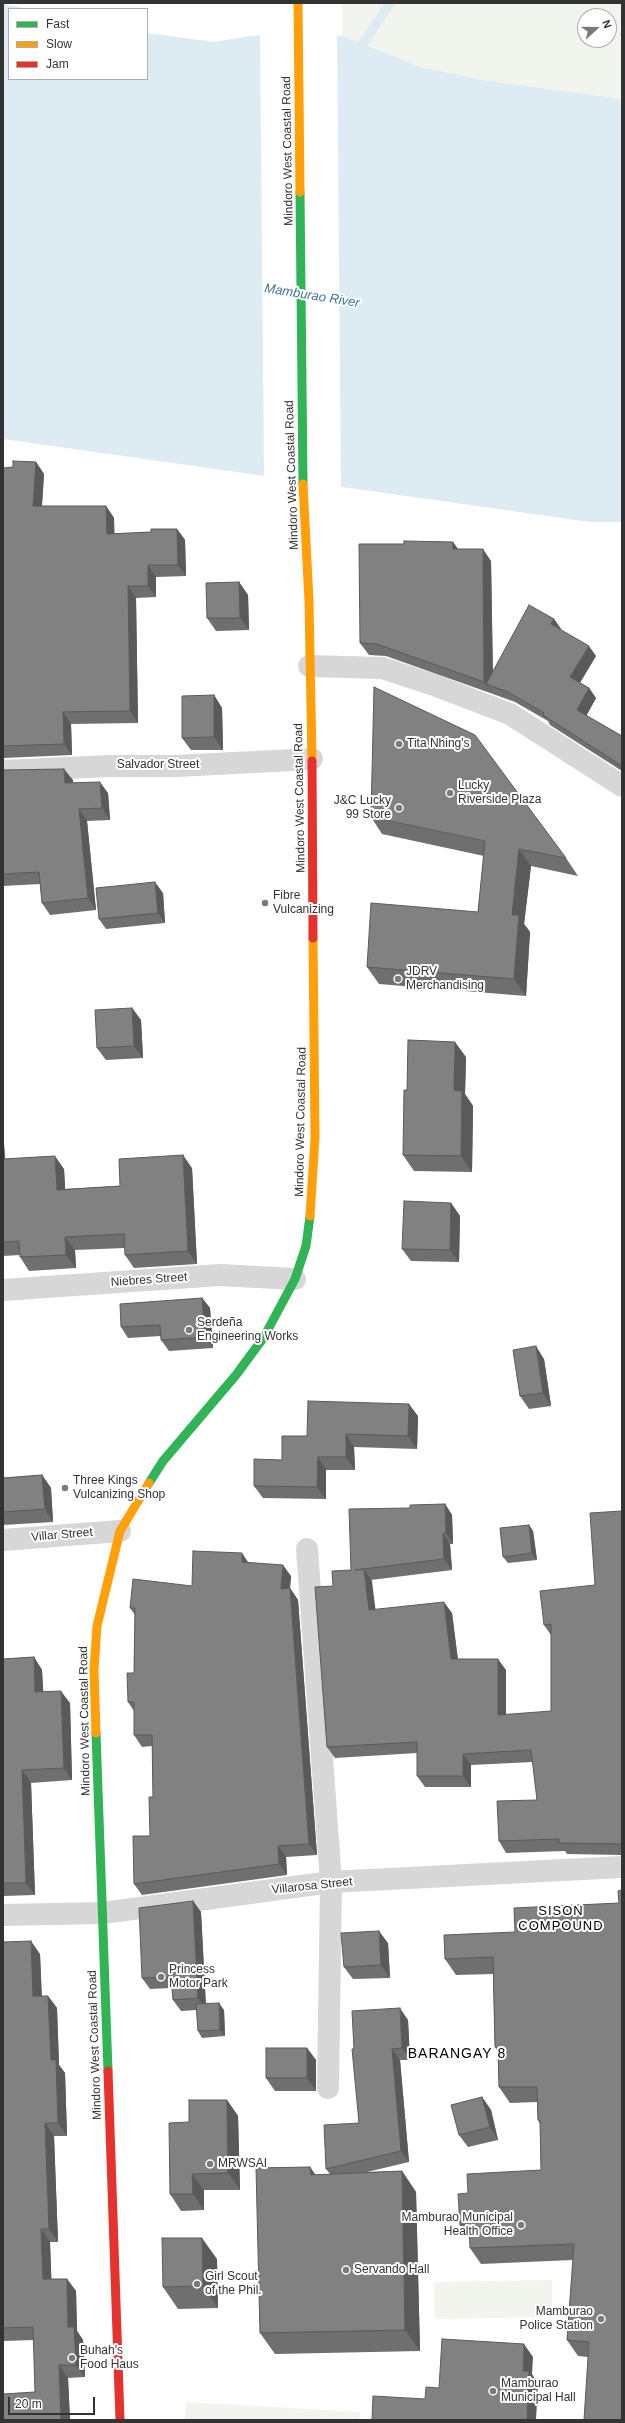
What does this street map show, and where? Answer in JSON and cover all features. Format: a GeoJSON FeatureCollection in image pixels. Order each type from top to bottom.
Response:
{"type":"FeatureCollection","features":[{"type":"Feature","properties":{"kind":"main road","name":"Mindoro West Coastal Road"},"geometry":{"type":"LineString","coordinates":[[120,2420],[94,1670],[97,1626],[120,1530],[163,1461],[236,1374],[264,1337],[295,1279],[306,1246],[311,1212],[315,1138],[312,759],[309,666],[309,602],[303,496],[298,3]]}},
{"type":"Feature","properties":{"kind":"street"},"geometry":{"type":"LineString","coordinates":[[309,666],[382,668],[434,685],[510,714],[622,786]]}},
{"type":"Feature","properties":{"kind":"street","name":"Salvador Street"},"geometry":{"type":"LineString","coordinates":[[3,771],[110,766],[176,766],[312,759]]}},
{"type":"Feature","properties":{"kind":"street","name":"Niebres Street"},"geometry":{"type":"LineString","coordinates":[[3,1290],[220,1275],[295,1279]]}},
{"type":"Feature","properties":{"kind":"street","name":"Villar Street"},"geometry":{"type":"LineString","coordinates":[[3,1540],[120,1530]]}},
{"type":"Feature","properties":{"kind":"street"},"geometry":{"type":"LineString","coordinates":[[307,1549],[331,1882],[328,2088]]}},
{"type":"Feature","properties":{"kind":"street","name":"Villarosa Street"},"geometry":{"type":"LineString","coordinates":[[3,1915],[102,1913],[331,1882],[622,1866]]}},
{"type":"Feature","properties":{"kind":"shaded area"},"geometry":{"type":"Polygon","coordinates":[[[342,3],[622,3],[622,99],[483,80],[421,67],[342,36],[342,3]]]}},
{"type":"Feature","properties":{"kind":"shaded area"},"geometry":{"type":"Polygon","coordinates":[[[552,2280],[552,2317],[435,2319],[434,2282],[552,2280]]]}},
{"type":"Feature","properties":{"kind":"shaded area"},"geometry":{"type":"Polygon","coordinates":[[[186,2402],[360,2412],[359,2420],[185,2420],[186,2402]]]}},
{"type":"Feature","properties":{"kind":"water","name":"Mamburao River"},"geometry":{"type":"Polygon","coordinates":[[[3,4],[24,8],[8,8],[8,80],[148,80],[148,33],[214,42],[249,36],[279,34],[342,36],[421,67],[483,80],[622,99],[622,522],[590,522],[3,439],[3,4]]]}},
{"type":"Feature","properties":{"kind":"pier"},"geometry":{"type":"Polygon","coordinates":[[[279,32],[337,34],[341,489],[264,478],[260,33],[279,32]]]}},
{"type":"Feature","properties":{"kind":"building"},"geometry":{"type":"Polygon","coordinates":[[[13,461],[36,462],[33,506],[106,506],[107,534],[151,532],[151,529],[177,529],[178,565],[148,565],[148,586],[128,586],[130,711],[63,712],[64,744],[3,746],[3,468],[13,467],[13,461]]]}},
{"type":"Feature","properties":{"kind":"building"},"geometry":{"type":"Polygon","coordinates":[[[404,541],[453,542],[453,549],[483,549],[484,682],[377,644],[360,643],[359,544],[404,544],[404,541]]]}},
{"type":"Feature","properties":{"kind":"building"},"geometry":{"type":"Polygon","coordinates":[[[239,582],[240,618],[207,618],[206,583],[239,582]]]}},
{"type":"Feature","properties":{"kind":"building"},"geometry":{"type":"Polygon","coordinates":[[[529,605],[554,619],[551,624],[589,646],[570,677],[589,688],[577,710],[622,736],[622,766],[543,715],[544,713],[508,692],[486,684],[529,605]]]}},
{"type":"Feature","properties":{"kind":"building"},"geometry":{"type":"Polygon","coordinates":[[[374,687],[475,735],[566,858],[519,849],[512,915],[519,915],[514,979],[367,967],[371,903],[478,912],[485,841],[371,817],[374,687]]]}},
{"type":"Feature","properties":{"kind":"building"},"geometry":{"type":"Polygon","coordinates":[[[214,695],[214,737],[182,738],[182,696],[214,695]]]}},
{"type":"Feature","properties":{"kind":"building"},"geometry":{"type":"Polygon","coordinates":[[[64,769],[65,783],[100,782],[102,808],[79,809],[88,898],[42,903],[39,872],[3,874],[3,770],[64,769]]]}},
{"type":"Feature","properties":{"kind":"building"},"geometry":{"type":"Polygon","coordinates":[[[155,882],[158,913],[99,919],[96,888],[155,882]]]}},
{"type":"Feature","properties":{"kind":"building"},"geometry":{"type":"Polygon","coordinates":[[[132,1008],[134,1046],[97,1048],[95,1010],[132,1008]]]}},
{"type":"Feature","properties":{"kind":"building"},"geometry":{"type":"Polygon","coordinates":[[[408,1040],[455,1042],[454,1090],[462,1091],[461,1156],[403,1155],[404,1090],[407,1090],[408,1040]]]}},
{"type":"Feature","properties":{"kind":"building"},"geometry":{"type":"Polygon","coordinates":[[[183,1155],[188,1251],[125,1255],[124,1234],[65,1237],[66,1255],[20,1257],[19,1241],[3,1242],[3,1159],[55,1156],[57,1190],[120,1186],[119,1159],[183,1155]]]}},
{"type":"Feature","properties":{"kind":"building"},"geometry":{"type":"Polygon","coordinates":[[[404,1201],[451,1203],[450,1250],[402,1249],[404,1201]]]}},
{"type":"Feature","properties":{"kind":"building"},"geometry":{"type":"Polygon","coordinates":[[[202,1298],[205,1337],[161,1340],[160,1325],[121,1327],[120,1304],[202,1298]]]}},
{"type":"Feature","properties":{"kind":"building"},"geometry":{"type":"Polygon","coordinates":[[[536,1346],[543,1393],[520,1396],[513,1350],[536,1346]]]}},
{"type":"Feature","properties":{"kind":"building"},"geometry":{"type":"Polygon","coordinates":[[[308,1401],[409,1404],[408,1436],[346,1434],[346,1457],[318,1457],[317,1487],[254,1486],[254,1459],[282,1460],[282,1436],[307,1436],[308,1401]]]}},
{"type":"Feature","properties":{"kind":"building"},"geometry":{"type":"Polygon","coordinates":[[[42,1475],[45,1509],[3,1512],[3,1478],[42,1475]]]}},
{"type":"Feature","properties":{"kind":"building"},"geometry":{"type":"Polygon","coordinates":[[[445,1504],[446,1533],[443,1533],[444,1559],[355,1570],[364,1569],[369,1610],[444,1602],[451,1659],[498,1659],[498,1715],[551,1711],[551,1624],[544,1625],[540,1591],[595,1585],[590,1513],[622,1511],[622,1844],[559,1843],[559,1839],[499,1841],[497,1801],[537,1800],[531,1750],[463,1754],[463,1776],[417,1776],[417,1742],[327,1747],[315,1587],[333,1586],[332,1571],[351,1570],[349,1509],[410,1508],[410,1505],[445,1504]]]}},
{"type":"Feature","properties":{"kind":"building"},"geometry":{"type":"Polygon","coordinates":[[[529,1525],[532,1553],[503,1557],[500,1528],[529,1525]]]}},
{"type":"Feature","properties":{"kind":"building"},"geometry":{"type":"Polygon","coordinates":[[[193,1551],[242,1553],[242,1562],[283,1565],[281,1589],[290,1588],[309,1844],[278,1846],[279,1864],[134,1884],[133,1836],[150,1836],[149,1797],[153,1797],[152,1735],[134,1735],[134,1702],[128,1702],[127,1673],[134,1673],[135,1608],[130,1608],[133,1579],[192,1586],[193,1551]]]}},
{"type":"Feature","properties":{"kind":"building"},"geometry":{"type":"Polygon","coordinates":[[[34,1657],[35,1692],[61,1691],[64,1768],[22,1770],[26,1883],[3,1883],[3,1659],[34,1657]]]}},
{"type":"Feature","properties":{"kind":"building"},"geometry":{"type":"Polygon","coordinates":[[[622,1890],[622,2420],[584,2420],[589,2342],[567,2340],[574,2244],[470,2248],[469,2224],[460,2225],[458,2194],[468,2193],[467,2174],[541,2170],[540,2120],[538,2120],[537,2087],[499,2087],[498,2048],[495,2047],[493,1957],[445,1959],[444,1935],[515,1932],[514,1908],[619,1903],[618,1891],[622,1890]]]}},
{"type":"Feature","properties":{"kind":"building"},"geometry":{"type":"Polygon","coordinates":[[[193,1901],[198,1998],[173,2000],[171,1977],[142,1978],[139,1908],[193,1901]]]}},
{"type":"Feature","properties":{"kind":"building"},"geometry":{"type":"Polygon","coordinates":[[[379,1931],[381,1965],[344,1967],[341,1933],[379,1931]]]}},
{"type":"Feature","properties":{"kind":"building"},"geometry":{"type":"Polygon","coordinates":[[[31,1941],[33,1996],[48,1996],[51,2060],[56,2060],[58,2123],[45,2123],[49,2229],[41,2229],[43,2279],[67,2279],[68,2327],[74,2327],[76,2365],[59,2365],[61,2420],[3,2420],[3,2394],[35,2392],[33,2327],[3,2328],[3,1942],[31,1941]]]}},
{"type":"Feature","properties":{"kind":"building"},"geometry":{"type":"Polygon","coordinates":[[[219,2003],[220,2030],[198,2031],[196,2004],[219,2003]]]}},
{"type":"Feature","properties":{"kind":"building"},"geometry":{"type":"Polygon","coordinates":[[[400,2008],[402,2048],[392,2049],[401,2151],[326,2169],[324,2125],[359,2123],[352,2049],[354,2049],[352,2011],[400,2008]]]}},
{"type":"Feature","properties":{"kind":"building"},"geometry":{"type":"Polygon","coordinates":[[[266,2048],[307,2048],[307,2078],[266,2078],[266,2048]]]}},
{"type":"Feature","properties":{"kind":"building"},"geometry":{"type":"Polygon","coordinates":[[[482,2097],[490,2127],[459,2135],[451,2105],[482,2097]]]}},
{"type":"Feature","properties":{"kind":"building"},"geometry":{"type":"Polygon","coordinates":[[[189,2100],[227,2100],[228,2173],[192,2174],[193,2194],[170,2194],[169,2123],[189,2122],[189,2100]]]}},
{"type":"Feature","properties":{"kind":"building","name":"Servando Hall"},"geometry":{"type":"Polygon","coordinates":[[[310,2167],[311,2175],[402,2171],[405,2330],[260,2333],[256,2168],[310,2167]]]}},
{"type":"Feature","properties":{"kind":"building"},"geometry":{"type":"Polygon","coordinates":[[[162,2238],[202,2238],[203,2286],[163,2287],[162,2238]]]}},
{"type":"Feature","properties":{"kind":"building","name":"Mamburao Municipal Hall"},"geometry":{"type":"Polygon","coordinates":[[[442,2339],[524,2344],[523,2371],[529,2371],[527,2420],[372,2420],[373,2396],[425,2399],[426,2387],[439,2388],[442,2339]]]}},
{"type":"Feature","properties":{"kind":"waterway"},"geometry":{"type":"LineString","coordinates":[[359,55],[363,44],[390,3]]}},
{"type":"Feature","properties":{"kind":"traffic: fast"},"geometry":{"type":"LineString","coordinates":[[300,192],[303,484]]}},
{"type":"Feature","properties":{"kind":"traffic: fast"},"geometry":{"type":"LineString","coordinates":[[149,1483],[163,1461],[236,1375],[264,1337],[295,1279],[306,1246],[310,1216]]}},
{"type":"Feature","properties":{"kind":"traffic: fast"},"geometry":{"type":"LineString","coordinates":[[96,1733],[108,2071]]}},
{"type":"Feature","properties":{"kind":"traffic: slow"},"geometry":{"type":"LineString","coordinates":[[298,3],[300,192]]}},
{"type":"Feature","properties":{"kind":"traffic: slow"},"geometry":{"type":"LineString","coordinates":[[303,484],[309,601],[312,761]]}},
{"type":"Feature","properties":{"kind":"traffic: slow"},"geometry":{"type":"LineString","coordinates":[[310,1216],[315,1138],[313,938]]}},
{"type":"Feature","properties":{"kind":"traffic: slow"},"geometry":{"type":"LineString","coordinates":[[96,1733],[94,1670],[97,1626],[120,1531],[149,1483]]}},
{"type":"Feature","properties":{"kind":"traffic: jam"},"geometry":{"type":"LineString","coordinates":[[312,761],[313,938]]}},
{"type":"Feature","properties":{"kind":"traffic: jam"},"geometry":{"type":"LineString","coordinates":[[108,2071],[120,2420]]}},
{"type":"Feature","properties":{"kind":"place","name":"Tita Nhing's"},"geometry":{"type":"Point","coordinates":[399,744]}},
{"type":"Feature","properties":{"kind":"place","name":"Lucky Riverside Plaza"},"geometry":{"type":"Point","coordinates":[450,793]}},
{"type":"Feature","properties":{"kind":"place","name":"J&C Lucky 99 Store"},"geometry":{"type":"Point","coordinates":[399,808]}},
{"type":"Feature","properties":{"kind":"place","name":"Fibre Vulcanizing"},"geometry":{"type":"Point","coordinates":[265,903]}},
{"type":"Feature","properties":{"kind":"place","name":"JDRV Merchandising"},"geometry":{"type":"Point","coordinates":[398,979]}},
{"type":"Feature","properties":{"kind":"place","name":"Serdeña Engineering Works"},"geometry":{"type":"Point","coordinates":[189,1330]}},
{"type":"Feature","properties":{"kind":"place","name":"Three Kings Vulcanizing Shop"},"geometry":{"type":"Point","coordinates":[65,1488]}},
{"type":"Feature","properties":{"kind":"place","name":"Princess Motor Park"},"geometry":{"type":"Point","coordinates":[161,1977]}},
{"type":"Feature","properties":{"kind":"place","name":"MRWSAI"},"geometry":{"type":"Point","coordinates":[210,2164]}},
{"type":"Feature","properties":{"kind":"place","name":"Mamburao Municipal Health Office"},"geometry":{"type":"Point","coordinates":[521,2225]}},
{"type":"Feature","properties":{"kind":"place","name":"Servando Hall"},"geometry":{"type":"Point","coordinates":[346,2270]}},
{"type":"Feature","properties":{"kind":"place","name":"Girl Scout of the Phil."},"geometry":{"type":"Point","coordinates":[197,2284]}},
{"type":"Feature","properties":{"kind":"place","name":"Mamburao Police Station"},"geometry":{"type":"Point","coordinates":[601,2319]}},
{"type":"Feature","properties":{"kind":"place","name":"Buhah's Food Haus"},"geometry":{"type":"Point","coordinates":[72,2358]}},
{"type":"Feature","properties":{"kind":"place","name":"Mamburao Municipal Hall"},"geometry":{"type":"Point","coordinates":[493,2391]}},
{"type":"Feature","properties":{"kind":"district","name":"SISON COMPOUND"},"geometry":{"type":"Point","coordinates":[561,1918]}},
{"type":"Feature","properties":{"kind":"district","name":"BARANGAY 8"},"geometry":{"type":"Point","coordinates":[457,2054]}}]}
